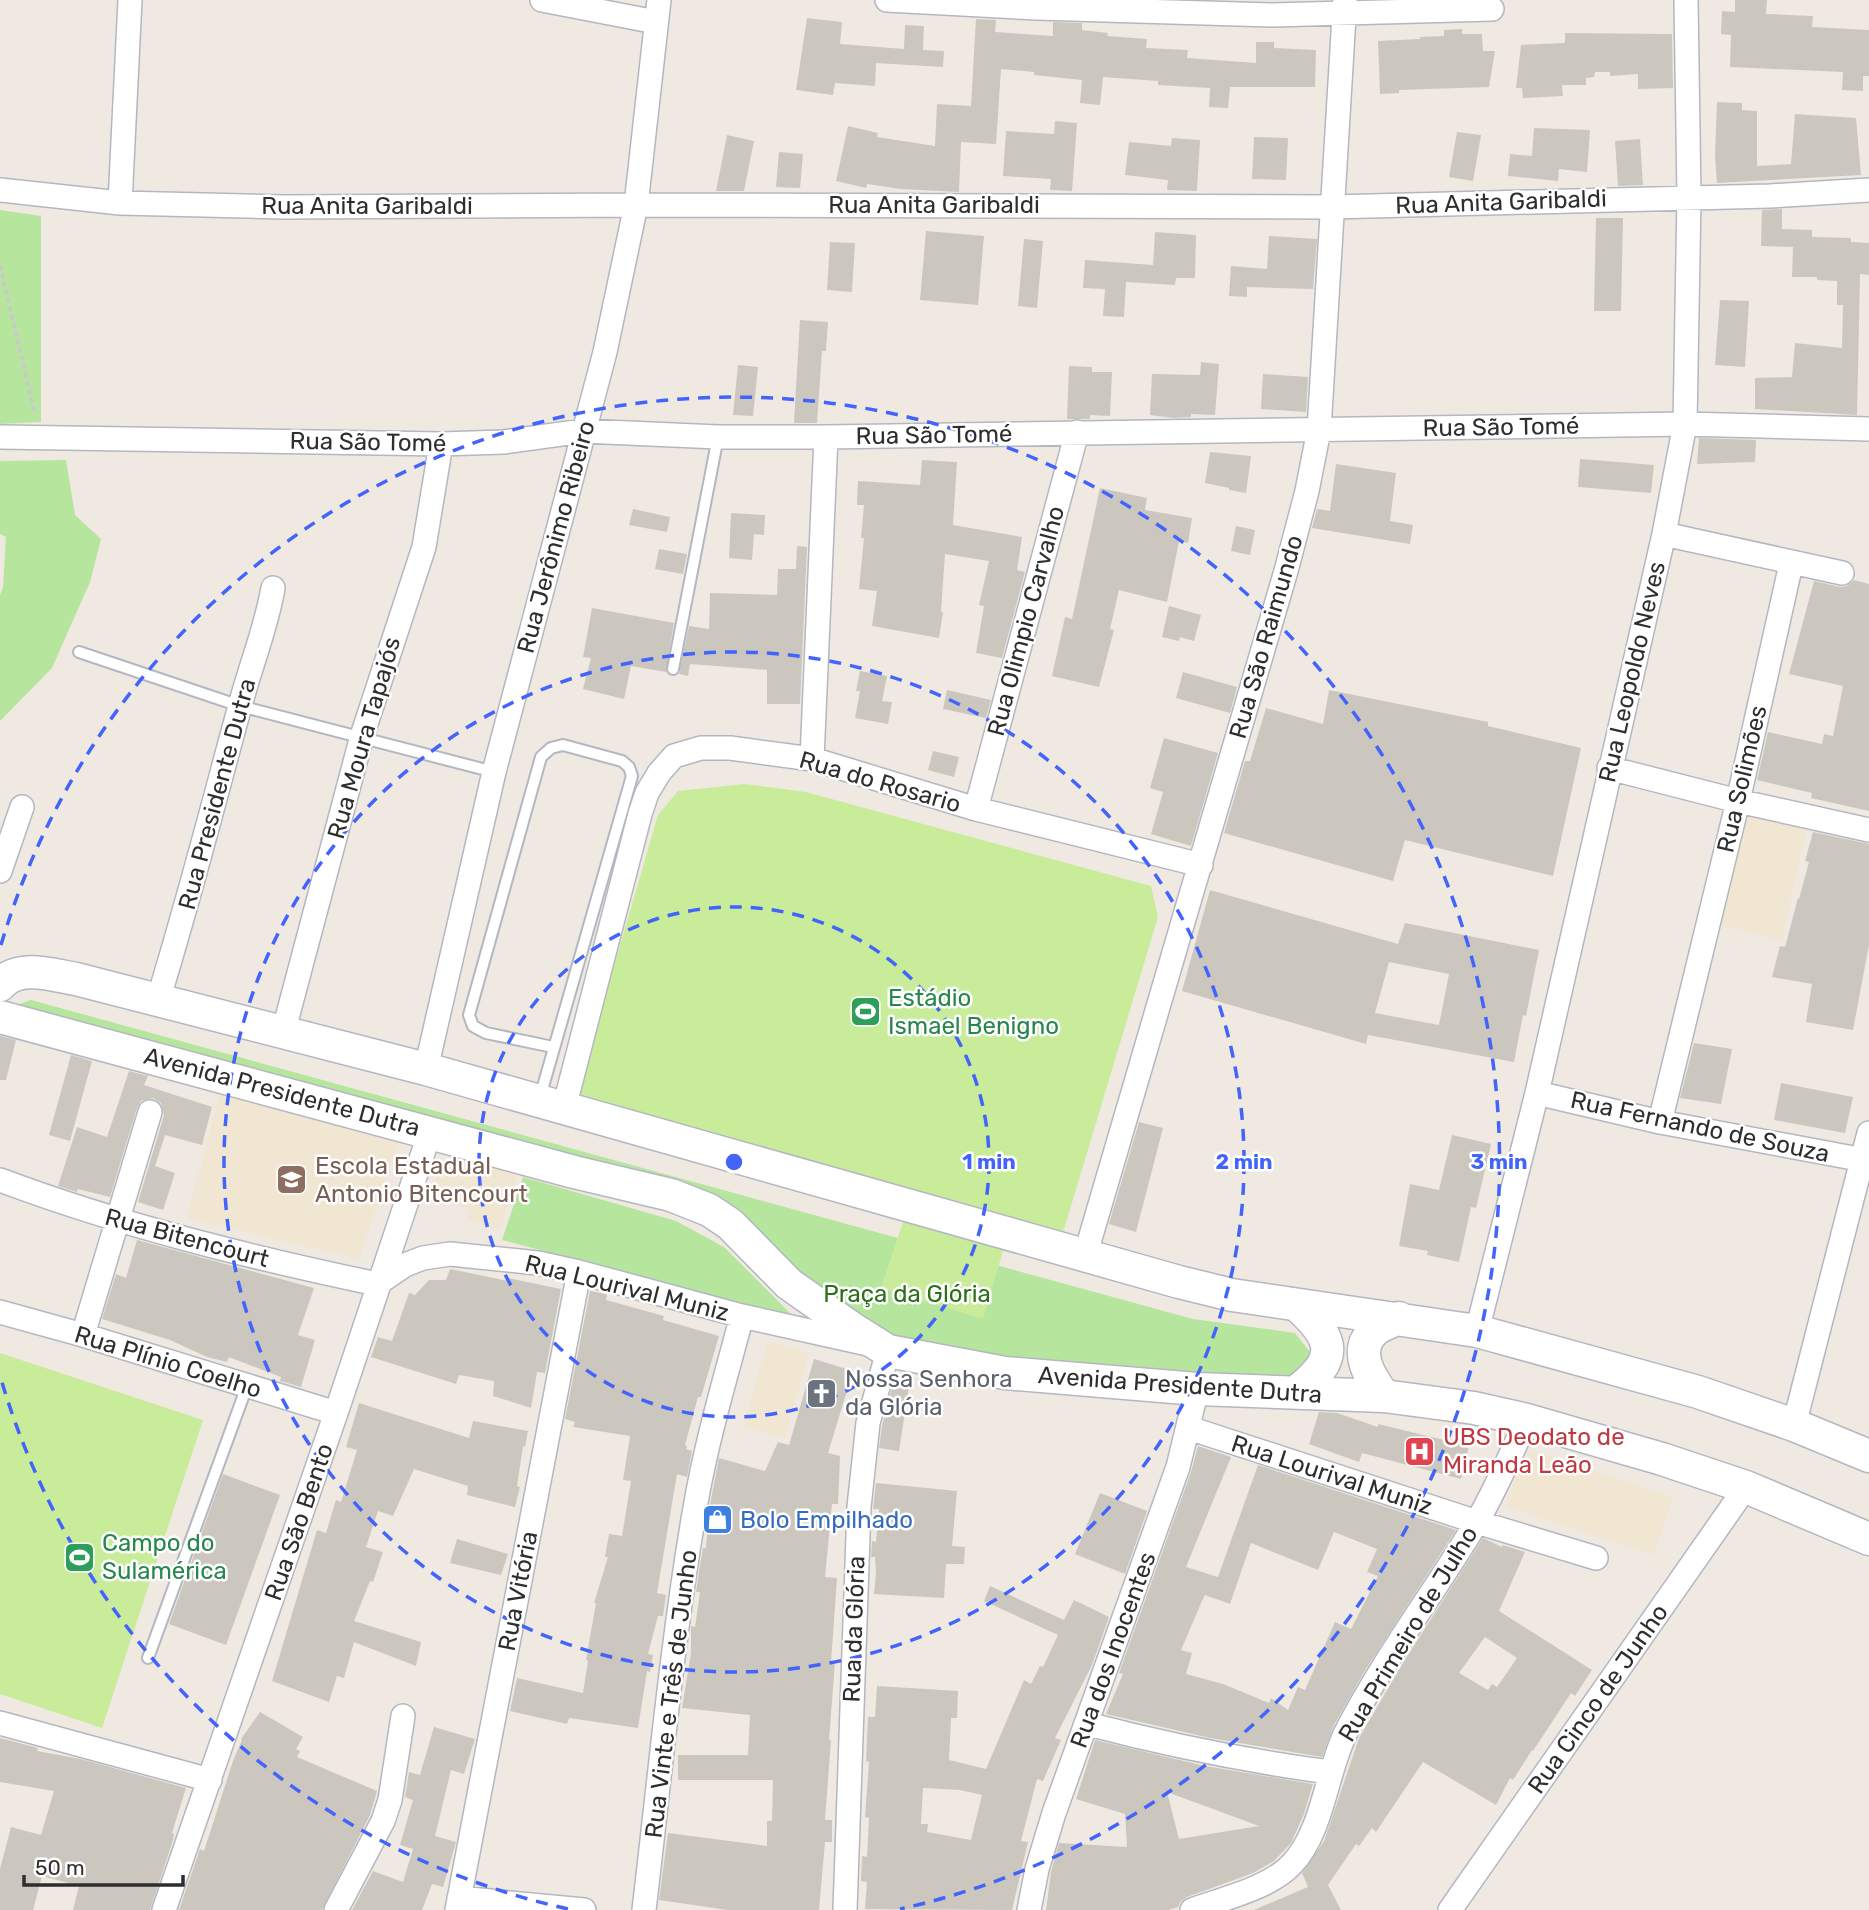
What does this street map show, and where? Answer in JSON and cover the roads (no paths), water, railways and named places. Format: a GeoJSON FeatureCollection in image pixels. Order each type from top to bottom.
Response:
{"type":"FeatureCollection","features":[{"type":"Feature","properties":{"kind":"street"},"geometry":{"type":"LineString","coordinates":[[120,203],[130,0]]}},
{"type":"Feature","properties":{"kind":"street"},"geometry":{"type":"LineString","coordinates":[[542,0],[657,11]]}},
{"type":"Feature","properties":{"kind":"street"},"geometry":{"type":"LineString","coordinates":[[887,0],[1272,15],[1345,6],[1492,9]]}},
{"type":"Feature","properties":{"kind":"street","name":"Rua Leopoldo Neves"},"geometry":{"type":"LineString","coordinates":[[1476,1331],[1537,1093],[1664,534],[1685,424],[1689,197],[1686,0]]}},
{"type":"Feature","properties":{"kind":"street","name":"Rua São Raimundo"},"geometry":{"type":"LineString","coordinates":[[1085,1256],[1201,864],[1307,491],[1319,430],[1345,6]]}},
{"type":"Feature","properties":{"kind":"street","name":"Rua Jerônimo Ribeiro"},"geometry":{"type":"LineString","coordinates":[[426,1069],[495,772],[606,352],[636,205],[657,11]]}},
{"type":"Feature","properties":{"kind":"street","name":"Rua Anita Garibaldi"},"geometry":{"type":"LineString","coordinates":[[0,190],[120,203],[284,207],[1331,207],[1782,196],[1869,190]]}},
{"type":"Feature","properties":{"kind":"street","name":"Rua São Tomé"},"geometry":{"type":"LineString","coordinates":[[0,437],[441,444],[504,442],[583,431],[718,437],[826,437],[1685,424],[1869,429]]}},
{"type":"Feature","properties":{"kind":"street","name":"Rua Olimpio Carvalho"},"geometry":{"type":"LineString","coordinates":[[976,809],[1077,432]]}},
{"type":"Feature","properties":{"kind":"street"},"geometry":{"type":"LineString","coordinates":[[812,759],[826,437]]}},
{"type":"Feature","properties":{"kind":"street","name":"Rua Moura Tapajós"},"geometry":{"type":"LineString","coordinates":[[283,1033],[362,736],[424,547],[441,444]]}},
{"type":"Feature","properties":{"kind":"street"},"geometry":{"type":"LineString","coordinates":[[1664,534],[1791,564],[1842,573]]}},
{"type":"Feature","properties":{"kind":"street","name":"Rua Solimões"},"geometry":{"type":"LineString","coordinates":[[1660,1122],[1738,801],[1791,564]]}},
{"type":"Feature","properties":{"kind":"street","name":"Rua Presidente Dutra"},"geometry":{"type":"LineString","coordinates":[[158,1000],[193,886],[240,706],[269,611],[273,588]]}},
{"type":"Feature","properties":{"kind":"street","name":"Rua do Rosario"},"geometry":{"type":"LineString","coordinates":[[552,1105],[647,793],[674,756],[701,748],[730,748],[812,759],[976,809],[1201,864]]}},
{"type":"Feature","properties":{"kind":"street"},"geometry":{"type":"LineString","coordinates":[[1609,768],[1738,801],[1869,830]]}},
{"type":"Feature","properties":{"kind":"street"},"geometry":{"type":"LineString","coordinates":[[0,871],[22,807]]}},
{"type":"Feature","properties":{"kind":"street"},"geometry":{"type":"LineString","coordinates":[[0,985],[5,978],[20,973],[35,972],[76,979],[426,1069],[1085,1256],[1232,1295],[1476,1331],[1698,1392],[1794,1425],[1869,1457]]}},
{"type":"Feature","properties":{"kind":"street","name":"Avenida Presidente Dutra"},"geometry":{"type":"LineString","coordinates":[[0,1017],[671,1195],[709,1210],[730,1224],[789,1284],[885,1349],[1005,1373],[1197,1389],[1384,1396],[1474,1408],[1527,1420],[1746,1487],[1869,1539]]}},
{"type":"Feature","properties":{"kind":"street","name":"Rua Fernando de Souza"},"geometry":{"type":"LineString","coordinates":[[1537,1093],[1660,1122],[1864,1160]]}},
{"type":"Feature","properties":{"kind":"street"},"geometry":{"type":"LineString","coordinates":[[83,1335],[149,1112]]}},
{"type":"Feature","properties":{"kind":"street","name":"Rua São Bento"},"geometry":{"type":"LineString","coordinates":[[164,1910],[430,1132]]}},
{"type":"Feature","properties":{"kind":"street"},"geometry":{"type":"LineString","coordinates":[[1794,1425],[1869,1133]]}},
{"type":"Feature","properties":{"kind":"street","name":"Rua Bitencourt"},"geometry":{"type":"LineString","coordinates":[[0,1180],[118,1221],[377,1284]]}},
{"type":"Feature","properties":{"kind":"street","name":"Rua Lourival Muniz"},"geometry":{"type":"LineString","coordinates":[[377,1284],[405,1265],[423,1258],[450,1254],[538,1263],[742,1316],[885,1349]]}},
{"type":"Feature","properties":{"kind":"street","name":"Rua Vitória"},"geometry":{"type":"LineString","coordinates":[[458,1904],[579,1272]]}},
{"type":"Feature","properties":{"kind":"street"},"geometry":{"type":"LineString","coordinates":[[1296,1392],[1314,1378],[1322,1367],[1327,1344],[1315,1321],[1297,1305]]}},
{"type":"Feature","properties":{"kind":"street","name":"Rua Plínio Coelho"},"geometry":{"type":"LineString","coordinates":[[0,1312],[336,1413]]}},
{"type":"Feature","properties":{"kind":"street","name":"Rua Vinte e Três de Junho"},"geometry":{"type":"LineString","coordinates":[[644,1910],[678,1621],[695,1506],[705,1456],[742,1316]]}},
{"type":"Feature","properties":{"kind":"street"},"geometry":{"type":"LineString","coordinates":[[1384,1396],[1370,1377],[1365,1361],[1365,1343],[1374,1331],[1399,1318]]}},
{"type":"Feature","properties":{"kind":"street","name":"Rua da Glória"},"geometry":{"type":"LineString","coordinates":[[845,1910],[859,1507],[868,1423],[885,1349]]}},
{"type":"Feature","properties":{"kind":"street","name":"Rua dos Inocentes"},"geometry":{"type":"LineString","coordinates":[[1029,1910],[1037,1869],[1054,1813],[1178,1467],[1197,1389]]}},
{"type":"Feature","properties":{"kind":"street","name":"Rua Primeiro de Julho"},"geometry":{"type":"LineString","coordinates":[[1192,1910],[1262,1884],[1281,1875],[1293,1864],[1317,1817],[1329,1772],[1363,1700],[1476,1522],[1527,1420]]}},
{"type":"Feature","properties":{"kind":"street","name":"Rua Lourival Muniz"},"geometry":{"type":"LineString","coordinates":[[1189,1428],[1476,1522],[1596,1558]]}},
{"type":"Feature","properties":{"kind":"street","name":"Rua Cinco de Junho"},"geometry":{"type":"LineString","coordinates":[[1450,1910],[1746,1487]]}},
{"type":"Feature","properties":{"kind":"street"},"geometry":{"type":"LineString","coordinates":[[336,1910],[387,1811],[403,1716]]}},
{"type":"Feature","properties":{"kind":"street"},"geometry":{"type":"LineString","coordinates":[[0,1723],[210,1780]]}},
{"type":"Feature","properties":{"kind":"street"},"geometry":{"type":"LineString","coordinates":[[1088,1724],[1221,1756],[1329,1772]]}},
{"type":"Feature","properties":{"kind":"street"},"geometry":{"type":"LineString","coordinates":[[458,1904],[584,1910]]}},
{"type":"Feature","properties":{"kind":"lane"},"geometry":{"type":"LineString","coordinates":[[673,669],[718,437]]}},
{"type":"Feature","properties":{"kind":"lane"},"geometry":{"type":"LineString","coordinates":[[79,652],[240,706],[495,772]]}},
{"type":"Feature","properties":{"kind":"lane"},"geometry":{"type":"LineString","coordinates":[[552,1105],[553,1047],[632,776],[629,767],[622,761],[564,745],[551,748],[541,757],[469,1015],[473,1026],[486,1033],[553,1047]]}},
{"type":"Feature","properties":{"kind":"lane"},"geometry":{"type":"LineString","coordinates":[[148,1658],[247,1386]]}},
{"type":"Feature","properties":{"kind":"place","name":"Estádio Ismael Benigno"},"geometry":{"type":"Point","coordinates":[865,1012]}},
{"type":"Feature","properties":{"kind":"place","name":"Escola Estadual Antonio Bitencourt"},"geometry":{"type":"Point","coordinates":[292,1180]}},
{"type":"Feature","properties":{"kind":"place","name":"Nossa Senhora da Glória"},"geometry":{"type":"Point","coordinates":[822,1393]}},
{"type":"Feature","properties":{"kind":"place","name":"UBS Deodato de Miranda Leão"},"geometry":{"type":"Point","coordinates":[1420,1451]}},
{"type":"Feature","properties":{"kind":"place","name":"Bolo Empilhado"},"geometry":{"type":"Point","coordinates":[717,1520]}},
{"type":"Feature","properties":{"kind":"place","name":"Campo do Sulamérica"},"geometry":{"type":"Point","coordinates":[79,1557]}},
{"type":"Feature","properties":{"kind":"park label","name":"Praça da Glória"},"geometry":{"type":"Point","coordinates":[907,1294]}}]}
